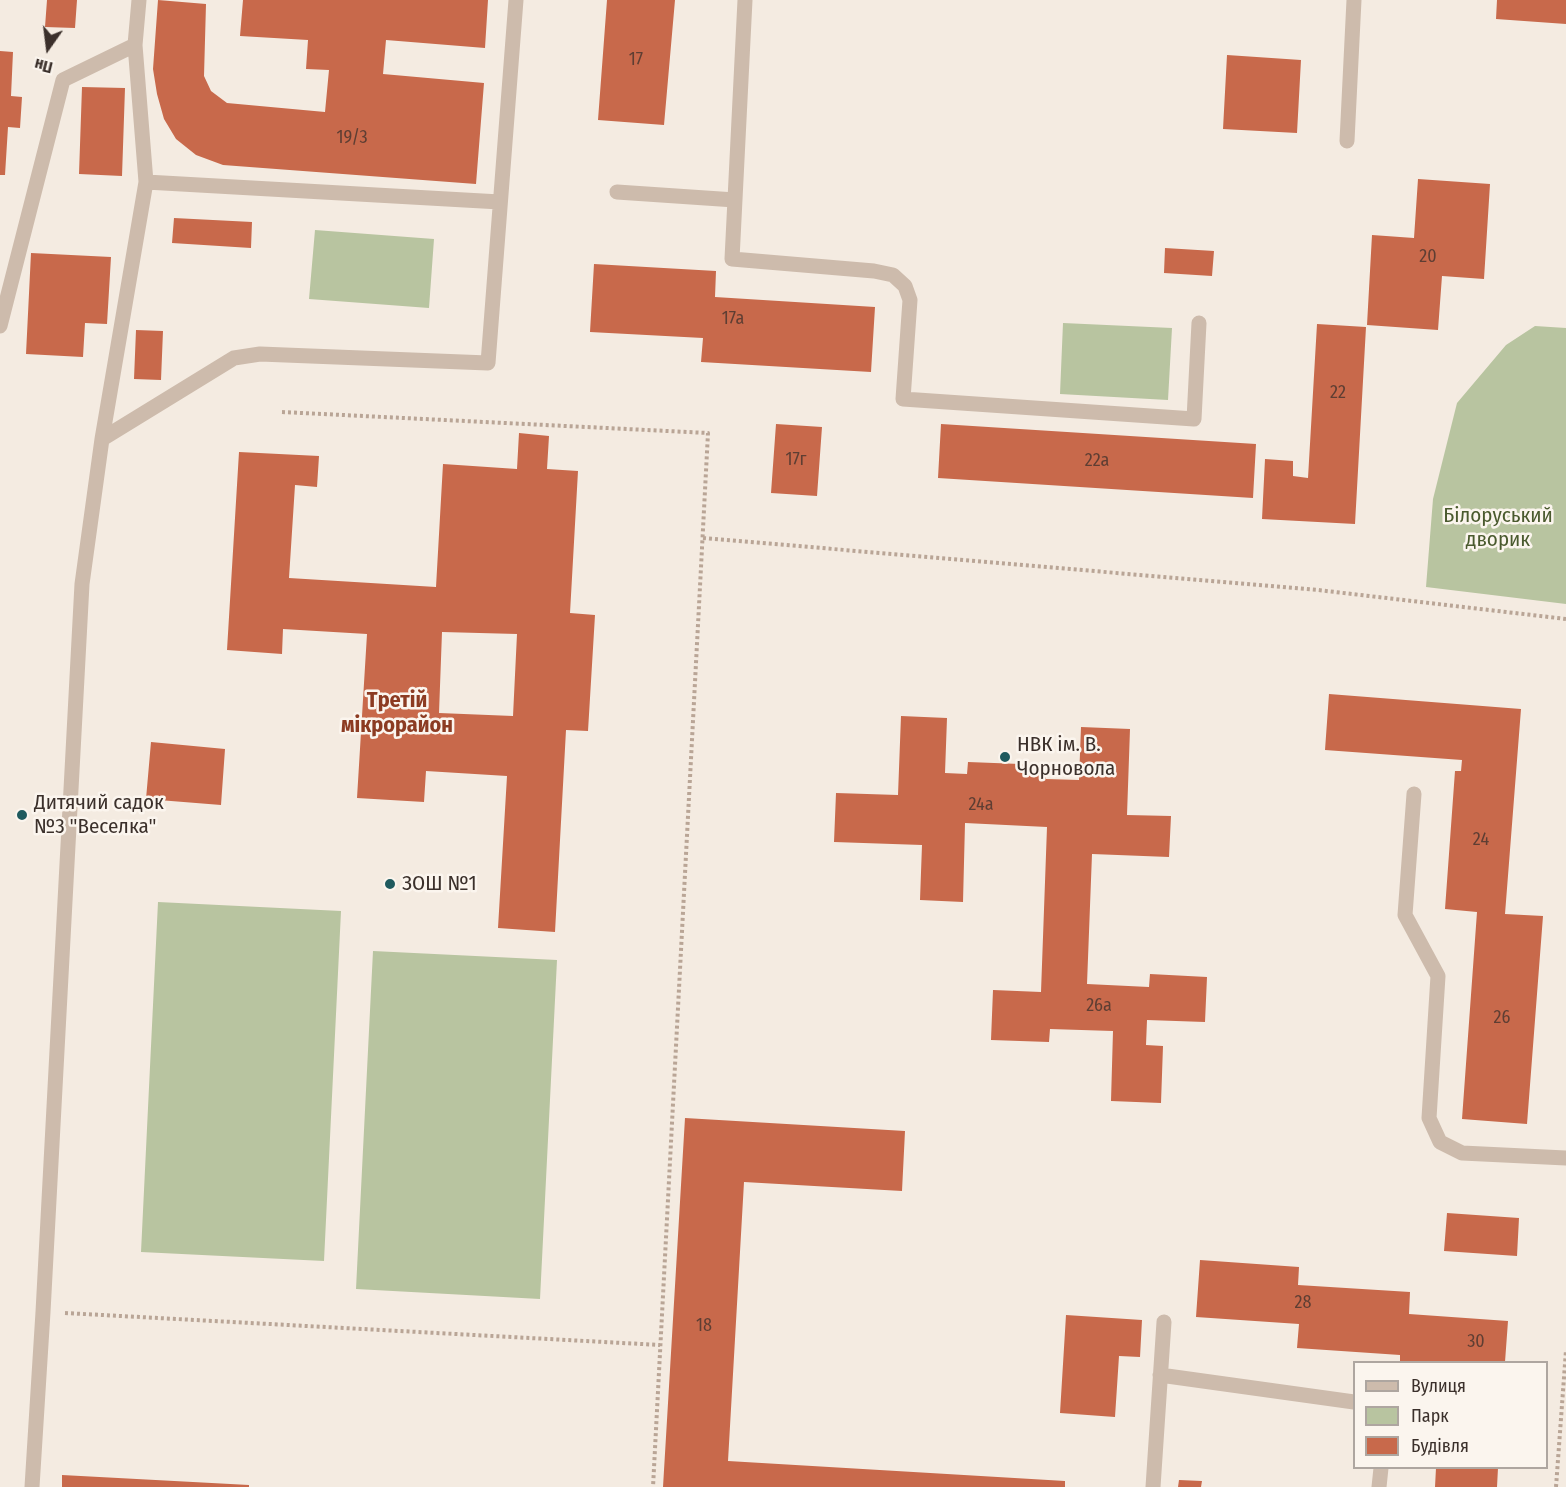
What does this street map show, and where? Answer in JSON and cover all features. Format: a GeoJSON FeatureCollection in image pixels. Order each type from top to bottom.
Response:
{"type":"FeatureCollection","features":[{"type":"Feature","properties":{"kind":"lane"},"geometry":{"type":"LineString","coordinates":[[32,1487],[44,1312],[82,584],[102,439],[146,182],[135,45],[139,0]]}},
{"type":"Feature","properties":{"kind":"lane"},"geometry":{"type":"LineString","coordinates":[[102,439],[234,358],[260,354],[488,363],[516,0]]}},
{"type":"Feature","properties":{"kind":"lane"},"geometry":{"type":"LineString","coordinates":[[745,0],[732,259],[874,271],[893,275],[904,286],[910,300],[903,399],[1194,419],[1199,323]]}},
{"type":"Feature","properties":{"kind":"lane"},"geometry":{"type":"LineString","coordinates":[[1347,141],[1354,0]]}},
{"type":"Feature","properties":{"kind":"lane"},"geometry":{"type":"LineString","coordinates":[[0,326],[63,80],[135,45]]}},
{"type":"Feature","properties":{"kind":"lane"},"geometry":{"type":"LineString","coordinates":[[146,182],[500,202]]}},
{"type":"Feature","properties":{"kind":"lane"},"geometry":{"type":"LineString","coordinates":[[617,192],[735,200]]}},
{"type":"Feature","properties":{"kind":"lane"},"geometry":{"type":"LineString","coordinates":[[1414,794],[1405,915],[1438,976],[1429,1118],[1440,1142],[1462,1153],[1566,1158]]}},
{"type":"Feature","properties":{"kind":"lane"},"geometry":{"type":"LineString","coordinates":[[1153,1487],[1164,1322]]}},
{"type":"Feature","properties":{"kind":"lane"},"geometry":{"type":"LineString","coordinates":[[1160,1375],[1353,1402]]}},
{"type":"Feature","properties":{"kind":"lane"},"geometry":{"type":"LineString","coordinates":[[1379,1487],[1381,1469]]}},
{"type":"Feature","properties":{"kind":"path"},"geometry":{"type":"LineString","coordinates":[[282,412],[708,433],[653,1487]]}},
{"type":"Feature","properties":{"kind":"path"},"geometry":{"type":"LineString","coordinates":[[703,537],[1318,591],[1566,619]]}},
{"type":"Feature","properties":{"kind":"path"},"geometry":{"type":"LineString","coordinates":[[44,1312],[660,1345]]}},
{"type":"Feature","properties":{"kind":"path"},"geometry":{"type":"LineString","coordinates":[[1556,1487],[1566,1350]]}},
{"type":"Feature","properties":{"kind":"green space"},"geometry":{"type":"Polygon","coordinates":[[[315,230],[434,239],[429,308],[309,299],[315,230]]]}},
{"type":"Feature","properties":{"kind":"green space"},"geometry":{"type":"Polygon","coordinates":[[[1063,323],[1172,328],[1168,400],[1060,394],[1063,323]]]}},
{"type":"Feature","properties":{"kind":"green space","name":"Білоруський дворик"},"geometry":{"type":"Polygon","coordinates":[[[1535,326],[1566,328],[1566,604],[1426,587],[1433,499],[1457,403],[1506,345],[1535,326]]]}},
{"type":"Feature","properties":{"kind":"green space"},"geometry":{"type":"Polygon","coordinates":[[[158,902],[341,911],[324,1261],[141,1252],[158,902]]]}},
{"type":"Feature","properties":{"kind":"green space"},"geometry":{"type":"Polygon","coordinates":[[[373,951],[557,960],[540,1299],[356,1289],[373,951]]]}},
{"type":"Feature","properties":{"kind":"building"},"geometry":{"type":"Polygon","coordinates":[[[47,0],[77,0],[75,28],[45,27],[47,0]]]}},
{"type":"Feature","properties":{"kind":"building"},"geometry":{"type":"Polygon","coordinates":[[[158,0],[206,4],[204,76],[211,91],[227,103],[325,112],[329,70],[306,69],[308,40],[240,36],[243,0],[488,0],[485,48],[386,40],[383,74],[484,83],[476,184],[223,165],[196,155],[176,139],[164,119],[157,94],[153,69],[158,0]]]}},
{"type":"Feature","properties":{"kind":"building"},"geometry":{"type":"Polygon","coordinates":[[[607,0],[675,0],[664,125],[598,120],[607,0]]]}},
{"type":"Feature","properties":{"kind":"building"},"geometry":{"type":"Polygon","coordinates":[[[1497,0],[1566,0],[1566,24],[1496,19],[1497,0]]]}},
{"type":"Feature","properties":{"kind":"building"},"geometry":{"type":"Polygon","coordinates":[[[0,51],[13,52],[11,96],[22,97],[20,128],[8,127],[5,175],[0,175],[0,51]]]}},
{"type":"Feature","properties":{"kind":"building"},"geometry":{"type":"Polygon","coordinates":[[[1227,55],[1301,60],[1297,133],[1223,129],[1227,55]]]}},
{"type":"Feature","properties":{"kind":"building"},"geometry":{"type":"Polygon","coordinates":[[[82,87],[125,88],[122,176],[79,174],[82,87]]]}},
{"type":"Feature","properties":{"kind":"building"},"geometry":{"type":"Polygon","coordinates":[[[1418,179],[1490,184],[1484,279],[1442,276],[1438,330],[1367,325],[1372,235],[1414,238],[1418,179]]]}},
{"type":"Feature","properties":{"kind":"building"},"geometry":{"type":"Polygon","coordinates":[[[174,218],[252,222],[251,248],[172,243],[174,218]]]}},
{"type":"Feature","properties":{"kind":"building"},"geometry":{"type":"Polygon","coordinates":[[[1165,248],[1214,251],[1212,276],[1164,273],[1165,248]]]}},
{"type":"Feature","properties":{"kind":"building"},"geometry":{"type":"Polygon","coordinates":[[[31,253],[111,257],[107,324],[85,323],[83,357],[26,354],[31,253]]]}},
{"type":"Feature","properties":{"kind":"building"},"geometry":{"type":"Polygon","coordinates":[[[594,264],[716,271],[715,297],[875,307],[871,372],[701,362],[703,338],[590,332],[594,264]]]}},
{"type":"Feature","properties":{"kind":"building"},"geometry":{"type":"Polygon","coordinates":[[[1317,324],[1366,327],[1355,524],[1262,519],[1265,459],[1293,461],[1293,476],[1308,478],[1317,324]]]}},
{"type":"Feature","properties":{"kind":"building"},"geometry":{"type":"Polygon","coordinates":[[[136,330],[163,331],[161,380],[134,379],[136,330]]]}},
{"type":"Feature","properties":{"kind":"building"},"geometry":{"type":"Polygon","coordinates":[[[776,424],[822,427],[817,496],[771,493],[776,424]]]}},
{"type":"Feature","properties":{"kind":"building"},"geometry":{"type":"Polygon","coordinates":[[[941,424],[1256,444],[1253,498],[938,478],[941,424]]]}},
{"type":"Feature","properties":{"kind":"building"},"geometry":{"type":"Polygon","coordinates":[[[519,433],[549,436],[547,469],[578,471],[570,613],[595,615],[588,731],[566,730],[555,932],[498,928],[507,776],[426,771],[424,802],[357,798],[367,634],[283,629],[282,654],[227,650],[239,452],[319,456],[317,487],[295,485],[289,578],[436,587],[443,464],[517,469],[519,433]],[[442,632],[439,713],[513,716],[517,634],[442,632]]]}},
{"type":"Feature","properties":{"kind":"building"},"geometry":{"type":"Polygon","coordinates":[[[1329,694],[1521,709],[1505,914],[1543,916],[1527,1124],[1462,1119],[1477,912],[1445,909],[1455,771],[1461,771],[1462,760],[1325,750],[1329,694]]]}},
{"type":"Feature","properties":{"kind":"building"},"geometry":{"type":"Polygon","coordinates":[[[901,716],[947,718],[945,773],[967,774],[968,762],[1046,765],[1046,779],[1079,780],[1081,727],[1130,729],[1127,815],[1171,816],[1169,857],[1092,854],[1087,984],[1149,987],[1150,974],[1207,977],[1205,1022],[1147,1020],[1146,1045],[1163,1046],[1161,1103],[1111,1101],[1113,1031],[1050,1029],[1049,1042],[991,1040],[993,990],[1041,992],[1047,827],[965,823],[963,902],[920,900],[922,845],[834,842],[836,793],[898,795],[901,716]]]}},
{"type":"Feature","properties":{"kind":"building"},"geometry":{"type":"Polygon","coordinates":[[[151,742],[225,749],[221,805],[146,799],[151,742]]]}},
{"type":"Feature","properties":{"kind":"building"},"geometry":{"type":"Polygon","coordinates":[[[685,1118],[905,1131],[902,1191],[744,1182],[728,1461],[1065,1481],[1065,1487],[663,1487],[685,1118]]]}},
{"type":"Feature","properties":{"kind":"building"},"geometry":{"type":"Polygon","coordinates":[[[1447,1213],[1519,1218],[1517,1256],[1444,1251],[1447,1213]]]}},
{"type":"Feature","properties":{"kind":"building"},"geometry":{"type":"Polygon","coordinates":[[[1200,1260],[1299,1267],[1298,1285],[1410,1292],[1409,1314],[1508,1321],[1505,1361],[1400,1361],[1400,1355],[1297,1348],[1299,1324],[1196,1317],[1200,1260]]]}},
{"type":"Feature","properties":{"kind":"building"},"geometry":{"type":"Polygon","coordinates":[[[1066,1315],[1142,1320],[1140,1357],[1119,1356],[1115,1417],[1060,1413],[1066,1315]]]}},
{"type":"Feature","properties":{"kind":"building"},"geometry":{"type":"Polygon","coordinates":[[[1436,1469],[1498,1469],[1497,1487],[1435,1487],[1436,1469]]]}},
{"type":"Feature","properties":{"kind":"building"},"geometry":{"type":"Polygon","coordinates":[[[62,1475],[249,1485],[249,1487],[62,1487],[62,1475]]]}},
{"type":"Feature","properties":{"kind":"building"},"geometry":{"type":"Polygon","coordinates":[[[1179,1480],[1202,1481],[1201,1487],[1178,1487],[1179,1480]]]}},
{"type":"Feature","properties":{"kind":"place","name":"НВК ім. В. Чорновола"},"geometry":{"type":"Point","coordinates":[1005,757]}},
{"type":"Feature","properties":{"kind":"place","name":"Дитячий садок №3 \"Веселка\""},"geometry":{"type":"Point","coordinates":[22,815]}},
{"type":"Feature","properties":{"kind":"place","name":"ЗОШ №1"},"geometry":{"type":"Point","coordinates":[390,884]}},
{"type":"Feature","properties":{"kind":"district","name":"Третій мікрорайон"},"geometry":{"type":"Point","coordinates":[397,714]}}]}
